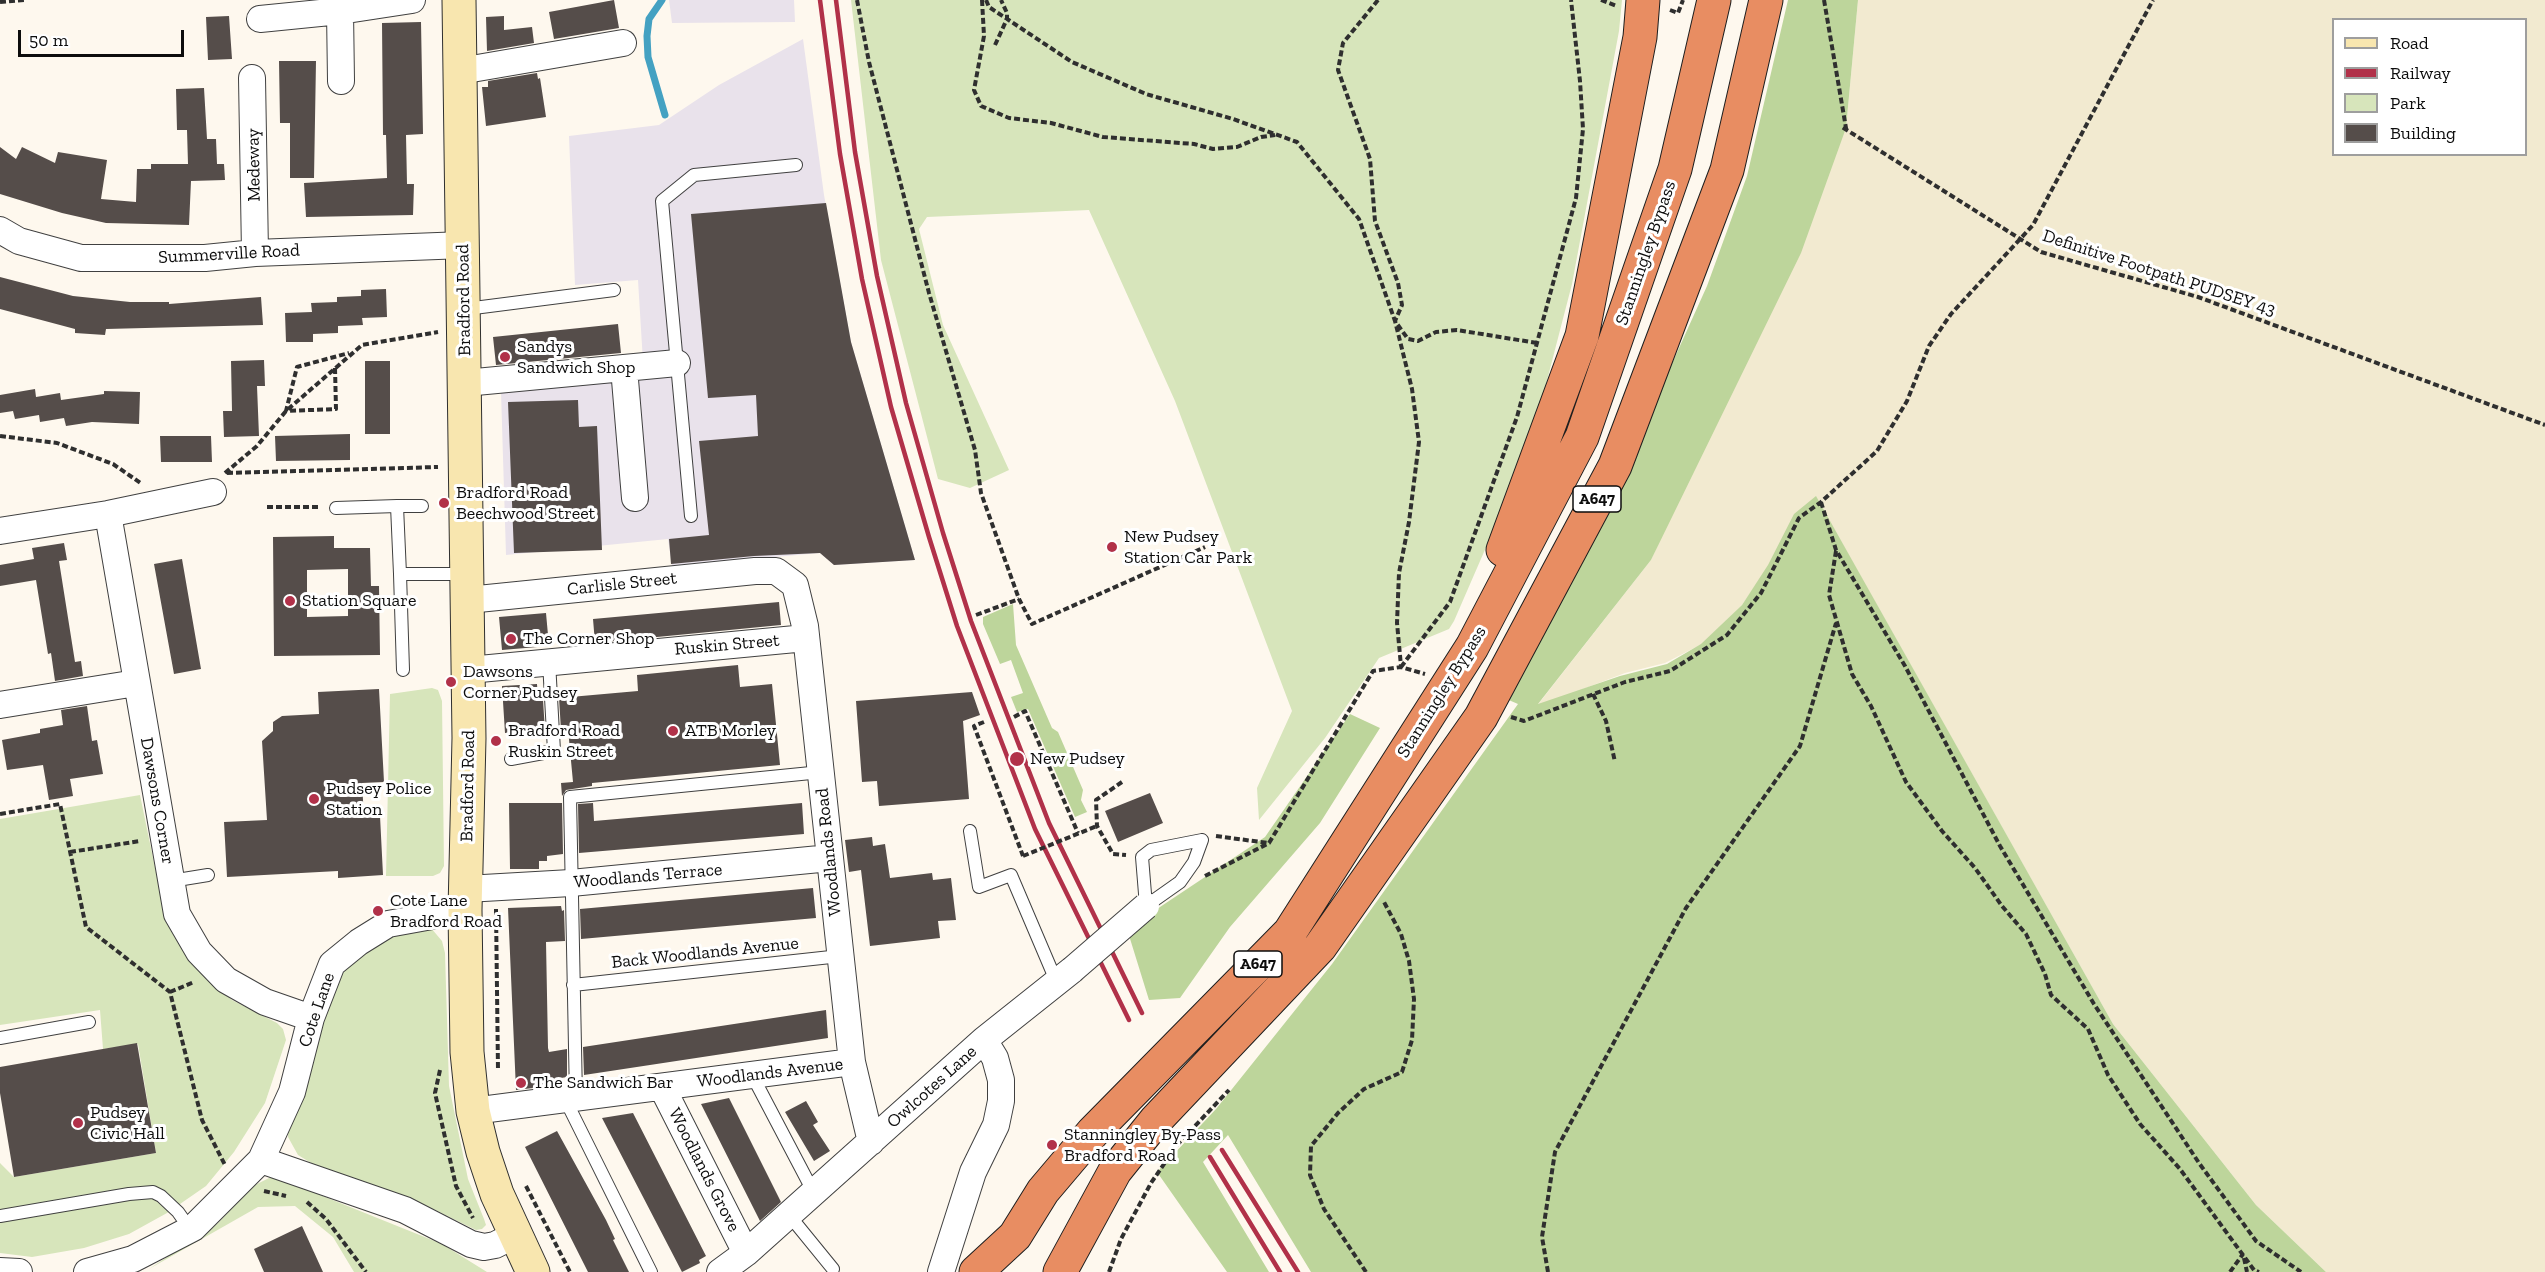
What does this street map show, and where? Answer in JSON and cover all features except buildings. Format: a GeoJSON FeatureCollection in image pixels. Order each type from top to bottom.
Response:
{"type":"FeatureCollection","features":[{"type":"Feature","properties":{"kind":"highway"},"geometry":{"type":"LineString","coordinates":[[1392,771],[1441,680],[1501,556],[1582,336],[1640,37],[1643,0]]}},
{"type":"Feature","properties":{"kind":"highway","name":"Stanningley Bypass"},"geometry":{"type":"LineString","coordinates":[[976,1272],[1015,1236],[1043,1191],[1086,1139],[1290,932],[1472,647],[1582,437],[1676,169],[1714,0]]}},
{"type":"Feature","properties":{"kind":"highway","name":"A647"},"geometry":{"type":"LineString","coordinates":[[1082,1272],[1089,1218],[1115,1171],[1156,1120],[1320,947],[1481,717],[1615,466],[1727,170],[1766,0]]}},
{"type":"Feature","properties":{"kind":"highway"},"geometry":{"type":"LineString","coordinates":[[1060,1272],[1089,1218]]}},
{"type":"Feature","properties":{"kind":"highway","name":"A647"},"geometry":{"type":"LineString","coordinates":[[996,1272],[1015,1236]]}},
{"type":"Feature","properties":{"kind":"main road","name":"Bradford Road"},"geometry":{"type":"LineString","coordinates":[[459,0],[469,670],[465,900],[467,1052],[473,1111],[483,1152],[497,1194],[532,1272]]}},
{"type":"Feature","properties":{"kind":"street"},"geometry":{"type":"LineString","coordinates":[[260,19],[340,11],[412,0]]}},
{"type":"Feature","properties":{"kind":"street"},"geometry":{"type":"LineString","coordinates":[[340,11],[341,81]]}},
{"type":"Feature","properties":{"kind":"street"},"geometry":{"type":"LineString","coordinates":[[460,71],[623,43]]}},
{"type":"Feature","properties":{"kind":"street","name":"Medeway"},"geometry":{"type":"LineString","coordinates":[[252,78],[255,253]]}},
{"type":"Feature","properties":{"kind":"street","name":"Summerville Road"},"geometry":{"type":"LineString","coordinates":[[0,230],[19,241],[81,258],[205,258],[255,253],[464,245]]}},
{"type":"Feature","properties":{"kind":"street"},"geometry":{"type":"LineString","coordinates":[[465,383],[677,363]]}},
{"type":"Feature","properties":{"kind":"street"},"geometry":{"type":"LineString","coordinates":[[624,368],[635,498]]}},
{"type":"Feature","properties":{"kind":"street"},"geometry":{"type":"LineString","coordinates":[[0,531],[108,514],[213,492]]}},
{"type":"Feature","properties":{"kind":"street","name":"Dawsons Corner"},"geometry":{"type":"LineString","coordinates":[[108,514],[177,914],[199,952],[226,980],[266,1002],[310,1018]]}},
{"type":"Feature","properties":{"kind":"street","name":"Carlisle Street"},"geometry":{"type":"LineString","coordinates":[[468,587],[776,571]]}},
{"type":"Feature","properties":{"kind":"street","name":"Woodlands Road"},"geometry":{"type":"LineString","coordinates":[[776,571],[795,585],[806,638],[852,1062],[871,1142]]}},
{"type":"Feature","properties":{"kind":"street","name":"Ruskin Street"},"geometry":{"type":"LineString","coordinates":[[469,670],[806,638]]}},
{"type":"Feature","properties":{"kind":"street"},"geometry":{"type":"LineString","coordinates":[[0,705],[136,682]]}},
{"type":"Feature","properties":{"kind":"street","name":"Woodlands Terrace"},"geometry":{"type":"LineString","coordinates":[[465,900],[571,883],[830,858]]}},
{"type":"Feature","properties":{"kind":"street","name":"Cote Lane"},"geometry":{"type":"LineString","coordinates":[[96,1271],[133,1259],[189,1229],[261,1160],[292,1092],[310,1018],[332,964],[359,942],[388,924],[465,900]]}},
{"type":"Feature","properties":{"kind":"street","name":"Owlcotes Lane"},"geometry":{"type":"LineString","coordinates":[[720,1272],[746,1253],[984,1040],[1065,977],[1146,906]]}},
{"type":"Feature","properties":{"kind":"street"},"geometry":{"type":"LineString","coordinates":[[941,1272],[973,1172],[996,1125],[1001,1101],[1001,1080],[994,1058],[984,1040]]}},
{"type":"Feature","properties":{"kind":"street","name":"Woodlands Avenue"},"geometry":{"type":"LineString","coordinates":[[473,1111],[852,1062]]}},
{"type":"Feature","properties":{"kind":"street","name":"Woodlands Grove"},"geometry":{"type":"LineString","coordinates":[[662,1087],[746,1253]]}},
{"type":"Feature","properties":{"kind":"street"},"geometry":{"type":"LineString","coordinates":[[261,1160],[405,1210],[471,1245],[484,1247],[495,1245],[515,1234]]}},
{"type":"Feature","properties":{"kind":"street"},"geometry":{"type":"LineString","coordinates":[[0,1271],[19,1272]]}},
{"type":"Feature","properties":{"kind":"lane"},"geometry":{"type":"LineString","coordinates":[[691,516],[662,201],[694,175],[796,165]]}},
{"type":"Feature","properties":{"kind":"lane"},"geometry":{"type":"LineString","coordinates":[[464,318],[614,290]]}},
{"type":"Feature","properties":{"kind":"lane"},"geometry":{"type":"LineString","coordinates":[[397,506],[403,670]]}},
{"type":"Feature","properties":{"kind":"lane"},"geometry":{"type":"LineString","coordinates":[[336,507],[423,506]]}},
{"type":"Feature","properties":{"kind":"lane"},"geometry":{"type":"LineString","coordinates":[[400,574],[468,587]]}},
{"type":"Feature","properties":{"kind":"lane"},"geometry":{"type":"LineString","coordinates":[[511,759],[554,751],[549,662]]}},
{"type":"Feature","properties":{"kind":"lane"},"geometry":{"type":"LineString","coordinates":[[651,1272],[571,1098],[573,985],[570,796],[821,772]]}},
{"type":"Feature","properties":{"kind":"lane"},"geometry":{"type":"LineString","coordinates":[[970,831],[979,887],[1011,875],[1065,977]]}},
{"type":"Feature","properties":{"kind":"lane"},"geometry":{"type":"LineString","coordinates":[[1146,906],[1142,857],[1151,850],[1207,838]]}},
{"type":"Feature","properties":{"kind":"lane"},"geometry":{"type":"LineString","coordinates":[[1146,906],[1180,882],[1207,838]]}},
{"type":"Feature","properties":{"kind":"lane"},"geometry":{"type":"LineString","coordinates":[[171,881],[208,875]]}},
{"type":"Feature","properties":{"kind":"lane","name":"Back Woodlands Avenue"},"geometry":{"type":"LineString","coordinates":[[573,985],[840,956]]}},
{"type":"Feature","properties":{"kind":"lane"},"geometry":{"type":"LineString","coordinates":[[0,1038],[89,1022]]}},
{"type":"Feature","properties":{"kind":"lane"},"geometry":{"type":"LineString","coordinates":[[752,1076],[814,1193]]}},
{"type":"Feature","properties":{"kind":"lane"},"geometry":{"type":"LineString","coordinates":[[0,1216],[153,1192],[161,1196],[178,1212],[189,1229]]}},
{"type":"Feature","properties":{"kind":"lane"},"geometry":{"type":"LineString","coordinates":[[789,1215],[833,1269]]}},
{"type":"Feature","properties":{"kind":"path"},"geometry":{"type":"LineString","coordinates":[[0,2],[25,0]]}},
{"type":"Feature","properties":{"kind":"path"},"geometry":{"type":"LineString","coordinates":[[857,0],[869,62],[929,293],[975,450],[981,493],[1019,599],[1032,624],[1205,547]]}},
{"type":"Feature","properties":{"kind":"path"},"geometry":{"type":"LineString","coordinates":[[984,0],[989,7],[1072,62],[1146,93],[1233,119],[1298,142],[1359,219],[1395,321],[1412,389],[1419,442],[1409,522],[1399,573],[1397,623],[1401,667],[1450,602],[1517,417],[1537,343],[1577,186],[1583,129],[1571,0]]}},
{"type":"Feature","properties":{"kind":"path"},"geometry":{"type":"LineString","coordinates":[[984,0],[984,36],[975,90],[981,106],[1009,118],[1051,123],[1103,137],[1194,144],[1213,149],[1237,147],[1261,137],[1276,135]]}},
{"type":"Feature","properties":{"kind":"path"},"geometry":{"type":"LineString","coordinates":[[995,45],[1007,19],[1007,13],[1001,0]]}},
{"type":"Feature","properties":{"kind":"path"},"geometry":{"type":"LineString","coordinates":[[1378,0],[1343,43],[1338,70],[1370,159],[1375,221],[1398,283],[1402,305],[1395,321]]}},
{"type":"Feature","properties":{"kind":"path"},"geometry":{"type":"LineString","coordinates":[[1678,13],[1683,0]]}},
{"type":"Feature","properties":{"kind":"path","name":"Definitive Footpath PUDSEY 43"},"geometry":{"type":"LineString","coordinates":[[1824,0],[1846,128],[1842,127],[2041,252],[2198,297],[2545,425]]}},
{"type":"Feature","properties":{"kind":"path"},"geometry":{"type":"LineString","coordinates":[[2153,0],[2038,216],[2020,239],[1951,314],[1929,346],[1907,402],[1877,451],[1821,502],[1836,550],[1905,666],[2001,846],[2094,1004],[2199,1163],[2256,1241],[2301,1272]]}},
{"type":"Feature","properties":{"kind":"path"},"geometry":{"type":"LineString","coordinates":[[464,318],[362,345],[286,411],[257,447],[224,473],[466,466]]}},
{"type":"Feature","properties":{"kind":"path"},"geometry":{"type":"LineString","coordinates":[[1395,321],[1408,339],[1418,341],[1436,332],[1457,330],[1537,343]]}},
{"type":"Feature","properties":{"kind":"path"},"geometry":{"type":"LineString","coordinates":[[286,411],[297,367],[353,352]]}},
{"type":"Feature","properties":{"kind":"path"},"geometry":{"type":"LineString","coordinates":[[286,411],[336,409],[335,367]]}},
{"type":"Feature","properties":{"kind":"path"},"geometry":{"type":"LineString","coordinates":[[0,436],[57,443],[96,457],[134,477],[162,503]]}},
{"type":"Feature","properties":{"kind":"path"},"geometry":{"type":"LineString","coordinates":[[267,507],[336,507]]}},
{"type":"Feature","properties":{"kind":"path"},"geometry":{"type":"LineString","coordinates":[[1836,550],[1828,595],[1852,674],[1871,706],[1906,782],[1942,831],[1975,868],[2002,906],[2026,934],[2045,974],[2051,995],[2088,1029],[2108,1074],[2140,1124],[2180,1169],[2254,1270],[2259,1272]]}},
{"type":"Feature","properties":{"kind":"path"},"geometry":{"type":"LineString","coordinates":[[976,615],[1019,599]]}},
{"type":"Feature","properties":{"kind":"path"},"geometry":{"type":"LineString","coordinates":[[1548,1272],[1542,1237],[1555,1152],[1686,908],[1800,746],[1837,621]]}},
{"type":"Feature","properties":{"kind":"path"},"geometry":{"type":"LineString","coordinates":[[1593,694],[1606,721],[1615,762]]}},
{"type":"Feature","properties":{"kind":"path"},"geometry":{"type":"LineString","coordinates":[[1014,717],[1025,711],[1078,833]]}},
{"type":"Feature","properties":{"kind":"path"},"geometry":{"type":"LineString","coordinates":[[984,722],[974,726],[1023,856],[1097,826]]}},
{"type":"Feature","properties":{"kind":"path"},"geometry":{"type":"LineString","coordinates":[[1122,782],[1096,800],[1097,826],[1113,854],[1142,857]]}},
{"type":"Feature","properties":{"kind":"path"},"geometry":{"type":"LineString","coordinates":[[0,814],[60,804],[86,927],[170,992],[202,1120],[235,1186],[291,1197]]}},
{"type":"Feature","properties":{"kind":"path"},"geometry":{"type":"LineString","coordinates":[[70,852],[164,837]]}},
{"type":"Feature","properties":{"kind":"path"},"geometry":{"type":"LineString","coordinates":[[1207,838],[1269,843]]}},
{"type":"Feature","properties":{"kind":"path"},"geometry":{"type":"LineString","coordinates":[[1366,1272],[1324,1209],[1310,1175],[1311,1146],[1338,1113],[1364,1089],[1402,1072],[1412,1040],[1414,999],[1406,952],[1401,934],[1370,875]]}},
{"type":"Feature","properties":{"kind":"path"},"geometry":{"type":"LineString","coordinates":[[1109,1272],[1121,1239],[1151,1183],[1177,1145],[1229,1090]]}},
{"type":"Feature","properties":{"kind":"path"},"geometry":{"type":"LineString","coordinates":[[521,1177],[570,1272]]}},
{"type":"Feature","properties":{"kind":"path"},"geometry":{"type":"LineString","coordinates":[[303,1199],[326,1219],[366,1272]]}},
{"type":"Feature","properties":{"kind":"path"},"geometry":{"type":"LineString","coordinates":[[2230,1272],[2243,1254]]}},
{"type":"Feature","properties":{"kind":"path"},"geometry":{"type":"LineString","coordinates":[[2243,1254],[2247,1272]]}},
{"type":"Feature","properties":{"kind":"shaded area"},"geometry":{"type":"Polygon","coordinates":[[[669,0],[794,0],[795,22],[672,23],[669,0]]]}},
{"type":"Feature","properties":{"kind":"shaded area"},"geometry":{"type":"Polygon","coordinates":[[[1858,0],[2545,0],[2545,1272],[2326,1272],[2256,1205],[2113,1024],[1816,497],[1742,605],[1702,644],[1665,663],[1625,673],[1536,707],[1651,560],[1846,128],[1858,0]]]}},
{"type":"Feature","properties":{"kind":"shaded area"},"geometry":{"type":"Polygon","coordinates":[[[803,39],[824,195],[851,342],[915,560],[834,565],[820,553],[672,566],[668,539],[506,555],[501,392],[643,362],[638,280],[575,285],[569,136],[659,125],[719,85],[803,39]]]}},
{"type":"Feature","properties":{"kind":"green space"},"geometry":{"type":"Polygon","coordinates":[[[851,0],[1622,0],[1619,31],[1572,284],[1530,446],[1454,621],[1449,629],[1379,658],[1325,738],[1259,820],[1257,788],[1292,711],[1175,401],[1089,210],[927,217],[919,229],[943,325],[1009,470],[970,488],[938,479],[881,260],[851,0]]]}},
{"type":"Feature","properties":{"kind":"green space"},"geometry":{"type":"Polygon","coordinates":[[[1788,0],[1858,0],[1846,128],[1801,253],[1651,560],[1538,704],[1620,676],[1667,664],[1701,644],[1742,605],[1768,565],[1794,514],[1816,496],[2113,1024],[2256,1205],[2326,1272],[1311,1272],[1228,1135],[1203,1162],[1269,1272],[1227,1272],[1157,1172],[1216,1109],[1332,964],[1518,704],[1504,698],[1633,450],[1707,286],[1747,176],[1788,0]]]}},
{"type":"Feature","properties":{"kind":"green space"},"geometry":{"type":"Polygon","coordinates":[[[1013,604],[1016,645],[1052,728],[1058,732],[1083,790],[1081,800],[1087,812],[1075,817],[1028,709],[1017,712],[1011,697],[1023,693],[1011,660],[1000,664],[983,624],[983,617],[1013,604]]]}},
{"type":"Feature","properties":{"kind":"green space"},"geometry":{"type":"Polygon","coordinates":[[[432,688],[438,690],[442,701],[444,866],[440,873],[433,876],[386,876],[390,694],[432,688]]]}},
{"type":"Feature","properties":{"kind":"green space"},"geometry":{"type":"Polygon","coordinates":[[[1350,714],[1380,728],[1320,823],[1230,927],[1180,998],[1149,1000],[1127,929],[1265,837],[1350,714]]]}},
{"type":"Feature","properties":{"kind":"green space"},"geometry":{"type":"Polygon","coordinates":[[[140,795],[165,916],[181,948],[232,1000],[277,1023],[283,1029],[286,1040],[265,1103],[234,1152],[206,1186],[167,1213],[129,1234],[84,1248],[32,1257],[0,1253],[0,1163],[14,1177],[156,1153],[138,1044],[103,1049],[100,1010],[0,1025],[0,819],[140,795]]]}},
{"type":"Feature","properties":{"kind":"green space"},"geometry":{"type":"Polygon","coordinates":[[[431,928],[442,941],[445,953],[449,1086],[468,1179],[486,1225],[476,1230],[435,1210],[316,1166],[298,1155],[288,1137],[287,1123],[326,1004],[338,978],[354,959],[396,932],[431,928]]]}},
{"type":"Feature","properties":{"kind":"green space"},"geometry":{"type":"Polygon","coordinates":[[[273,1176],[442,1244],[487,1272],[354,1272],[333,1237],[295,1206],[258,1207],[149,1269],[218,1223],[253,1186],[273,1176]]]}},
{"type":"Feature","properties":{"kind":"waterway"},"geometry":{"type":"LineString","coordinates":[[662,0],[649,19],[647,36],[648,57],[665,115]]}},
{"type":"Feature","properties":{"kind":"railway"},"geometry":{"type":"LineString","coordinates":[[820,0],[840,154],[862,279],[891,407],[929,537],[957,626],[1035,829],[1129,1020]]}},
{"type":"Feature","properties":{"kind":"railway"},"geometry":{"type":"LineString","coordinates":[[836,0],[855,152],[877,276],[906,403],[943,533],[971,621],[1049,823],[1142,1013]]}},
{"type":"Feature","properties":{"kind":"railway"},"geometry":{"type":"LineString","coordinates":[[1222,1150],[1298,1272]]}},
{"type":"Feature","properties":{"kind":"railway"},"geometry":{"type":"LineString","coordinates":[[1210,1157],[1280,1272]]}},
{"type":"Feature","properties":{"kind":"place","name":"Sandys Sandwich Shop"},"geometry":{"type":"Point","coordinates":[505,357]}},
{"type":"Feature","properties":{"kind":"place","name":"Bradford Road Beechwood Street"},"geometry":{"type":"Point","coordinates":[444,503]}},
{"type":"Feature","properties":{"kind":"place","name":"New Pudsey Station Car Park"},"geometry":{"type":"Point","coordinates":[1112,547]}},
{"type":"Feature","properties":{"kind":"place","name":"Station Square"},"geometry":{"type":"Point","coordinates":[290,601]}},
{"type":"Feature","properties":{"kind":"place","name":"The Corner Shop"},"geometry":{"type":"Point","coordinates":[511,639]}},
{"type":"Feature","properties":{"kind":"place","name":"Dawsons Corner Pudsey"},"geometry":{"type":"Point","coordinates":[451,682]}},
{"type":"Feature","properties":{"kind":"place","name":"ATB Morley"},"geometry":{"type":"Point","coordinates":[673,731]}},
{"type":"Feature","properties":{"kind":"place","name":"Bradford Road Ruskin Street"},"geometry":{"type":"Point","coordinates":[496,741]}},
{"type":"Feature","properties":{"kind":"place","name":"New Pudsey"},"geometry":{"type":"Point","coordinates":[1017,759]}},
{"type":"Feature","properties":{"kind":"place","name":"Pudsey Police Station"},"geometry":{"type":"Point","coordinates":[314,799]}},
{"type":"Feature","properties":{"kind":"place","name":"Cote Lane Bradford Road"},"geometry":{"type":"Point","coordinates":[378,911]}},
{"type":"Feature","properties":{"kind":"place","name":"The Sandwich Bar"},"geometry":{"type":"Point","coordinates":[521,1083]}},
{"type":"Feature","properties":{"kind":"place","name":"Pudsey Civic Hall"},"geometry":{"type":"Point","coordinates":[78,1123]}},
{"type":"Feature","properties":{"kind":"place","name":"Stanningley By-Pass Bradford Road"},"geometry":{"type":"Point","coordinates":[1052,1145]}}]}
